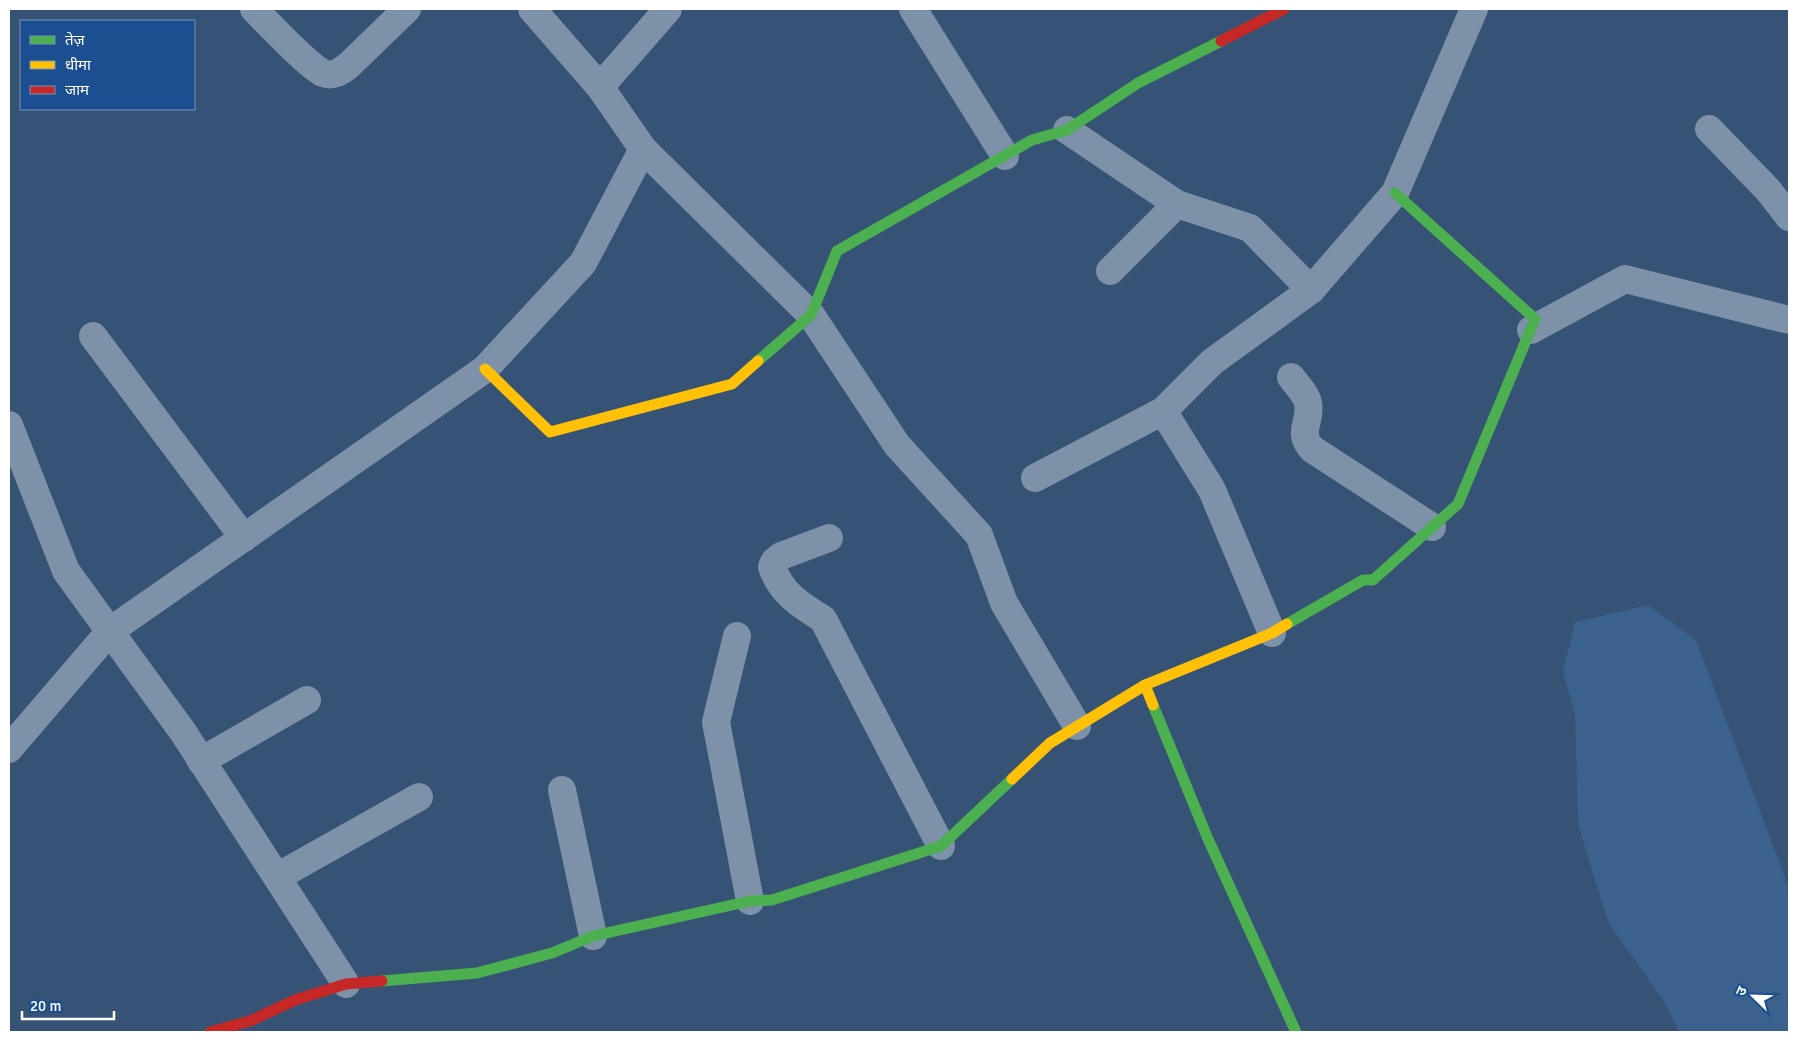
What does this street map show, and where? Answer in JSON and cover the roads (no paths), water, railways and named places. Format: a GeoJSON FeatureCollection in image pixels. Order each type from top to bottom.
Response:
{"type":"FeatureCollection","features":[{"type":"Feature","properties":{"kind":"street"},"geometry":{"type":"LineString","coordinates":[[254,9],[315,68],[331,74],[339,73],[348,66],[407,9]]}},
{"type":"Feature","properties":{"kind":"street"},"geometry":{"type":"LineString","coordinates":[[532,9],[600,87],[643,149],[811,315],[897,445],[978,535],[1004,603],[1077,726]]}},
{"type":"Feature","properties":{"kind":"street"},"geometry":{"type":"LineString","coordinates":[[600,87],[668,9]]}},
{"type":"Feature","properties":{"kind":"street"},"geometry":{"type":"LineString","coordinates":[[913,9],[1004,156]]}},
{"type":"Feature","properties":{"kind":"street"},"geometry":{"type":"LineString","coordinates":[[485,369],[550,432],[732,384],[811,315],[837,251],[1032,140],[1067,130],[1138,83],[1284,9]]}},
{"type":"Feature","properties":{"kind":"street"},"geometry":{"type":"LineString","coordinates":[[1035,478],[1163,411],[1212,362],[1311,290],[1395,193],[1474,9]]}},
{"type":"Feature","properties":{"kind":"street"},"geometry":{"type":"LineString","coordinates":[[1709,129],[1768,190],[1789,217]]}},
{"type":"Feature","properties":{"kind":"street"},"geometry":{"type":"LineString","coordinates":[[1067,130],[1177,204],[1250,228],[1311,290]]}},
{"type":"Feature","properties":{"kind":"street"},"geometry":{"type":"LineString","coordinates":[[9,749],[110,631],[485,369],[583,263],[643,149]]}},
{"type":"Feature","properties":{"kind":"street"},"geometry":{"type":"LineString","coordinates":[[210,1032],[250,1021],[295,1000],[346,984],[477,973],[552,953],[593,936],[750,901],[772,900],[941,846],[1050,742],[1145,685],[1272,633],[1363,580],[1373,580],[1458,504],[1535,319],[1395,193]]}},
{"type":"Feature","properties":{"kind":"street"},"geometry":{"type":"LineString","coordinates":[[1110,271],[1177,204]]}},
{"type":"Feature","properties":{"kind":"street"},"geometry":{"type":"LineString","coordinates":[[1531,330],[1625,279],[1789,320]]}},
{"type":"Feature","properties":{"kind":"street"},"geometry":{"type":"LineString","coordinates":[[93,336],[244,538]]}},
{"type":"Feature","properties":{"kind":"street"},"geometry":{"type":"LineString","coordinates":[[1291,377],[1305,396],[1309,406],[1304,433],[1305,439],[1312,448],[1432,527]]}},
{"type":"Feature","properties":{"kind":"street"},"geometry":{"type":"LineString","coordinates":[[1163,411],[1212,490],[1272,633]]}},
{"type":"Feature","properties":{"kind":"street"},"geometry":{"type":"LineString","coordinates":[[9,425],[66,570],[202,762],[346,984]]}},
{"type":"Feature","properties":{"kind":"street"},"geometry":{"type":"LineString","coordinates":[[829,538],[777,558],[772,567],[793,601],[823,619],[941,846]]}},
{"type":"Feature","properties":{"kind":"street"},"geometry":{"type":"LineString","coordinates":[[737,636],[716,722],[750,901]]}},
{"type":"Feature","properties":{"kind":"street"},"geometry":{"type":"LineString","coordinates":[[1145,685],[1208,840],[1296,1032]]}},
{"type":"Feature","properties":{"kind":"street"},"geometry":{"type":"LineString","coordinates":[[202,762],[307,700]]}},
{"type":"Feature","properties":{"kind":"street"},"geometry":{"type":"LineString","coordinates":[[562,790],[593,936]]}},
{"type":"Feature","properties":{"kind":"street"},"geometry":{"type":"LineString","coordinates":[[277,877],[419,797]]}},
{"type":"Feature","properties":{"kind":"water"},"geometry":{"type":"Polygon","coordinates":[[[1648,605],[1696,640],[1789,888],[1789,1032],[1679,1032],[1665,1003],[1608,922],[1578,824],[1575,716],[1563,671],[1575,622],[1648,605]]]}}]}
